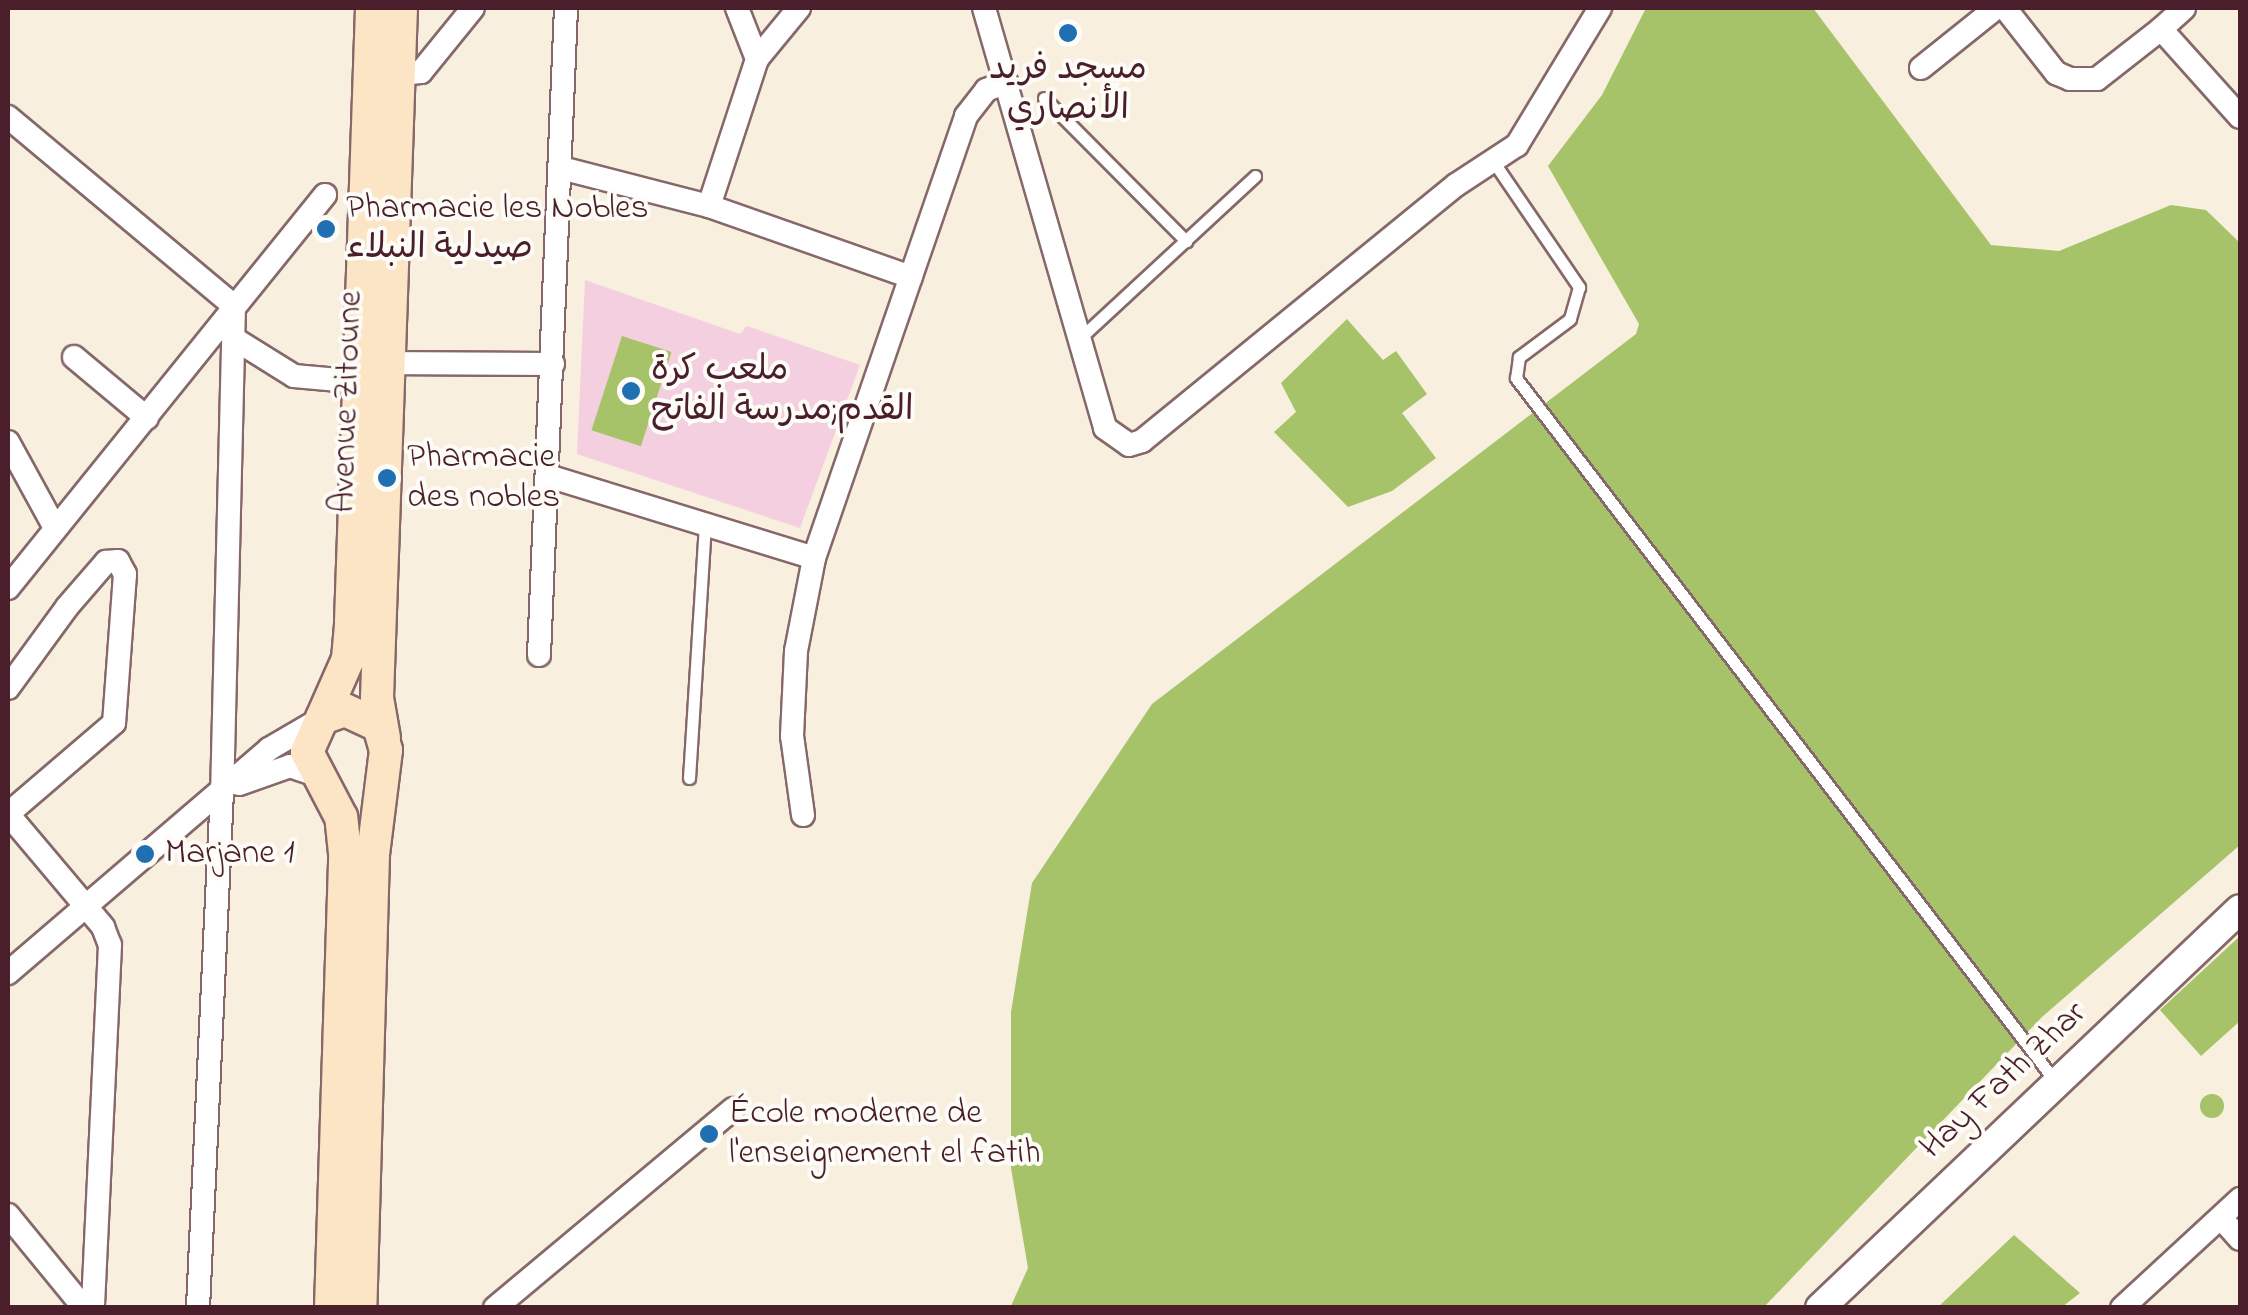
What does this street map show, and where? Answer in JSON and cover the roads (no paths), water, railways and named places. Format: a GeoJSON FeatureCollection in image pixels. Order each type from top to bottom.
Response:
{"type":"FeatureCollection","features":[{"type":"Feature","properties":{"kind":"main road","name":"Avenue Zitoune"},"geometry":{"type":"LineString","coordinates":[[360,1308],[373,854],[384,750],[377,698],[371,369],[372,8]]}},
{"type":"Feature","properties":{"kind":"main road","name":"Avenue Zitoune"},"geometry":{"type":"LineString","coordinates":[[322,718],[348,659],[401,8]]}},
{"type":"Feature","properties":{"kind":"main road"},"geometry":{"type":"LineString","coordinates":[[318,777],[356,788],[384,750],[358,712],[322,718],[308,739],[318,777],[341,818],[345,853],[331,1308]]}},
{"type":"Feature","properties":{"kind":"street"},"geometry":{"type":"LineString","coordinates":[[398,74],[421,72],[473,8]]}},
{"type":"Feature","properties":{"kind":"street"},"geometry":{"type":"LineString","coordinates":[[539,655],[566,8]]}},
{"type":"Feature","properties":{"kind":"street"},"geometry":{"type":"LineString","coordinates":[[737,8],[757,59]]}},
{"type":"Feature","properties":{"kind":"street"},"geometry":{"type":"LineString","coordinates":[[709,206],[757,59],[799,8]]}},
{"type":"Feature","properties":{"kind":"street"},"geometry":{"type":"LineString","coordinates":[[984,8],[1109,435],[1122,444],[1142,441],[1456,184],[1493,161],[1530,130],[1600,8]]}},
{"type":"Feature","properties":{"kind":"street"},"geometry":{"type":"LineString","coordinates":[[1921,68],[1996,8]]}},
{"type":"Feature","properties":{"kind":"street"},"geometry":{"type":"LineString","coordinates":[[2004,8],[2056,74],[2070,79],[2097,79],[2184,8]]}},
{"type":"Feature","properties":{"kind":"street"},"geometry":{"type":"LineString","coordinates":[[2162,29],[2240,117]]}},
{"type":"Feature","properties":{"kind":"street"},"geometry":{"type":"LineString","coordinates":[[803,815],[792,736],[796,651],[814,558],[966,116],[986,90],[1007,82]]}},
{"type":"Feature","properties":{"kind":"street"},"geometry":{"type":"LineString","coordinates":[[8,117],[234,306]]}},
{"type":"Feature","properties":{"kind":"street"},"geometry":{"type":"LineString","coordinates":[[561,168],[709,206],[910,277]]}},
{"type":"Feature","properties":{"kind":"street"},"geometry":{"type":"LineString","coordinates":[[8,588],[54,526],[325,196]]}},
{"type":"Feature","properties":{"kind":"street"},"geometry":{"type":"LineString","coordinates":[[198,1308],[222,791],[234,306]]}},
{"type":"Feature","properties":{"kind":"street"},"geometry":{"type":"LineString","coordinates":[[233,338],[294,376],[371,369],[553,364]]}},
{"type":"Feature","properties":{"kind":"street"},"geometry":{"type":"LineString","coordinates":[[74,358],[146,418]]}},
{"type":"Feature","properties":{"kind":"street"},"geometry":{"type":"LineString","coordinates":[[8,442],[54,526]]}},
{"type":"Feature","properties":{"kind":"street"},"geometry":{"type":"LineString","coordinates":[[548,476],[814,558]]}},
{"type":"Feature","properties":{"kind":"street"},"geometry":{"type":"LineString","coordinates":[[8,688],[67,606],[106,562],[118,561],[125,574],[114,723],[8,814],[103,927],[113,963],[92,1308]]}},
{"type":"Feature","properties":{"kind":"street"},"geometry":{"type":"LineString","coordinates":[[8,973],[269,749],[322,718]]}},
{"type":"Feature","properties":{"kind":"street"},"geometry":{"type":"LineString","coordinates":[[222,791],[290,766],[318,777]]}},
{"type":"Feature","properties":{"kind":"street","name":"Hay Fath Zhar"},"geometry":{"type":"LineString","coordinates":[[1820,1308],[2240,909]]}},
{"type":"Feature","properties":{"kind":"street"},"geometry":{"type":"LineString","coordinates":[[496,1308],[732,1109]]}},
{"type":"Feature","properties":{"kind":"street"},"geometry":{"type":"LineString","coordinates":[[2122,1308],[2240,1199]]}},
{"type":"Feature","properties":{"kind":"street"},"geometry":{"type":"LineString","coordinates":[[8,1214],[84,1308]]}},
{"type":"Feature","properties":{"kind":"street"},"geometry":{"type":"LineString","coordinates":[[2221,1218],[2240,1239]]}},
{"type":"Feature","properties":{"kind":"lane"},"geometry":{"type":"LineString","coordinates":[[1044,98],[1186,240]]}},
{"type":"Feature","properties":{"kind":"lane"},"geometry":{"type":"LineString","coordinates":[[1493,161],[1579,287],[1570,319],[1519,358],[1516,378],[2058,1084]]}},
{"type":"Feature","properties":{"kind":"lane"},"geometry":{"type":"LineString","coordinates":[[1080,339],[1255,176]]}},
{"type":"Feature","properties":{"kind":"lane"},"geometry":{"type":"LineString","coordinates":[[690,778],[705,525]]}},
{"type":"Feature","properties":{"kind":"place","name":"مسجد فريد الأنصاري"},"geometry":{"type":"Point","coordinates":[1068,33]}},
{"type":"Feature","properties":{"kind":"place","name":"Pharmacie les Nobles صيدلية النبلاء"},"geometry":{"type":"Point","coordinates":[326,229]}},
{"type":"Feature","properties":{"kind":"place","name":"ملعب كرة القدم;مدرسة الفاتح"},"geometry":{"type":"Point","coordinates":[631,391]}},
{"type":"Feature","properties":{"kind":"place","name":"Pharmacie des nobles"},"geometry":{"type":"Point","coordinates":[387,478]}},
{"type":"Feature","properties":{"kind":"place","name":"Marjane 1"},"geometry":{"type":"Point","coordinates":[145,854]}},
{"type":"Feature","properties":{"kind":"place","name":"École moderne de l'enseignement el fatih"},"geometry":{"type":"Point","coordinates":[709,1134]}}]}
